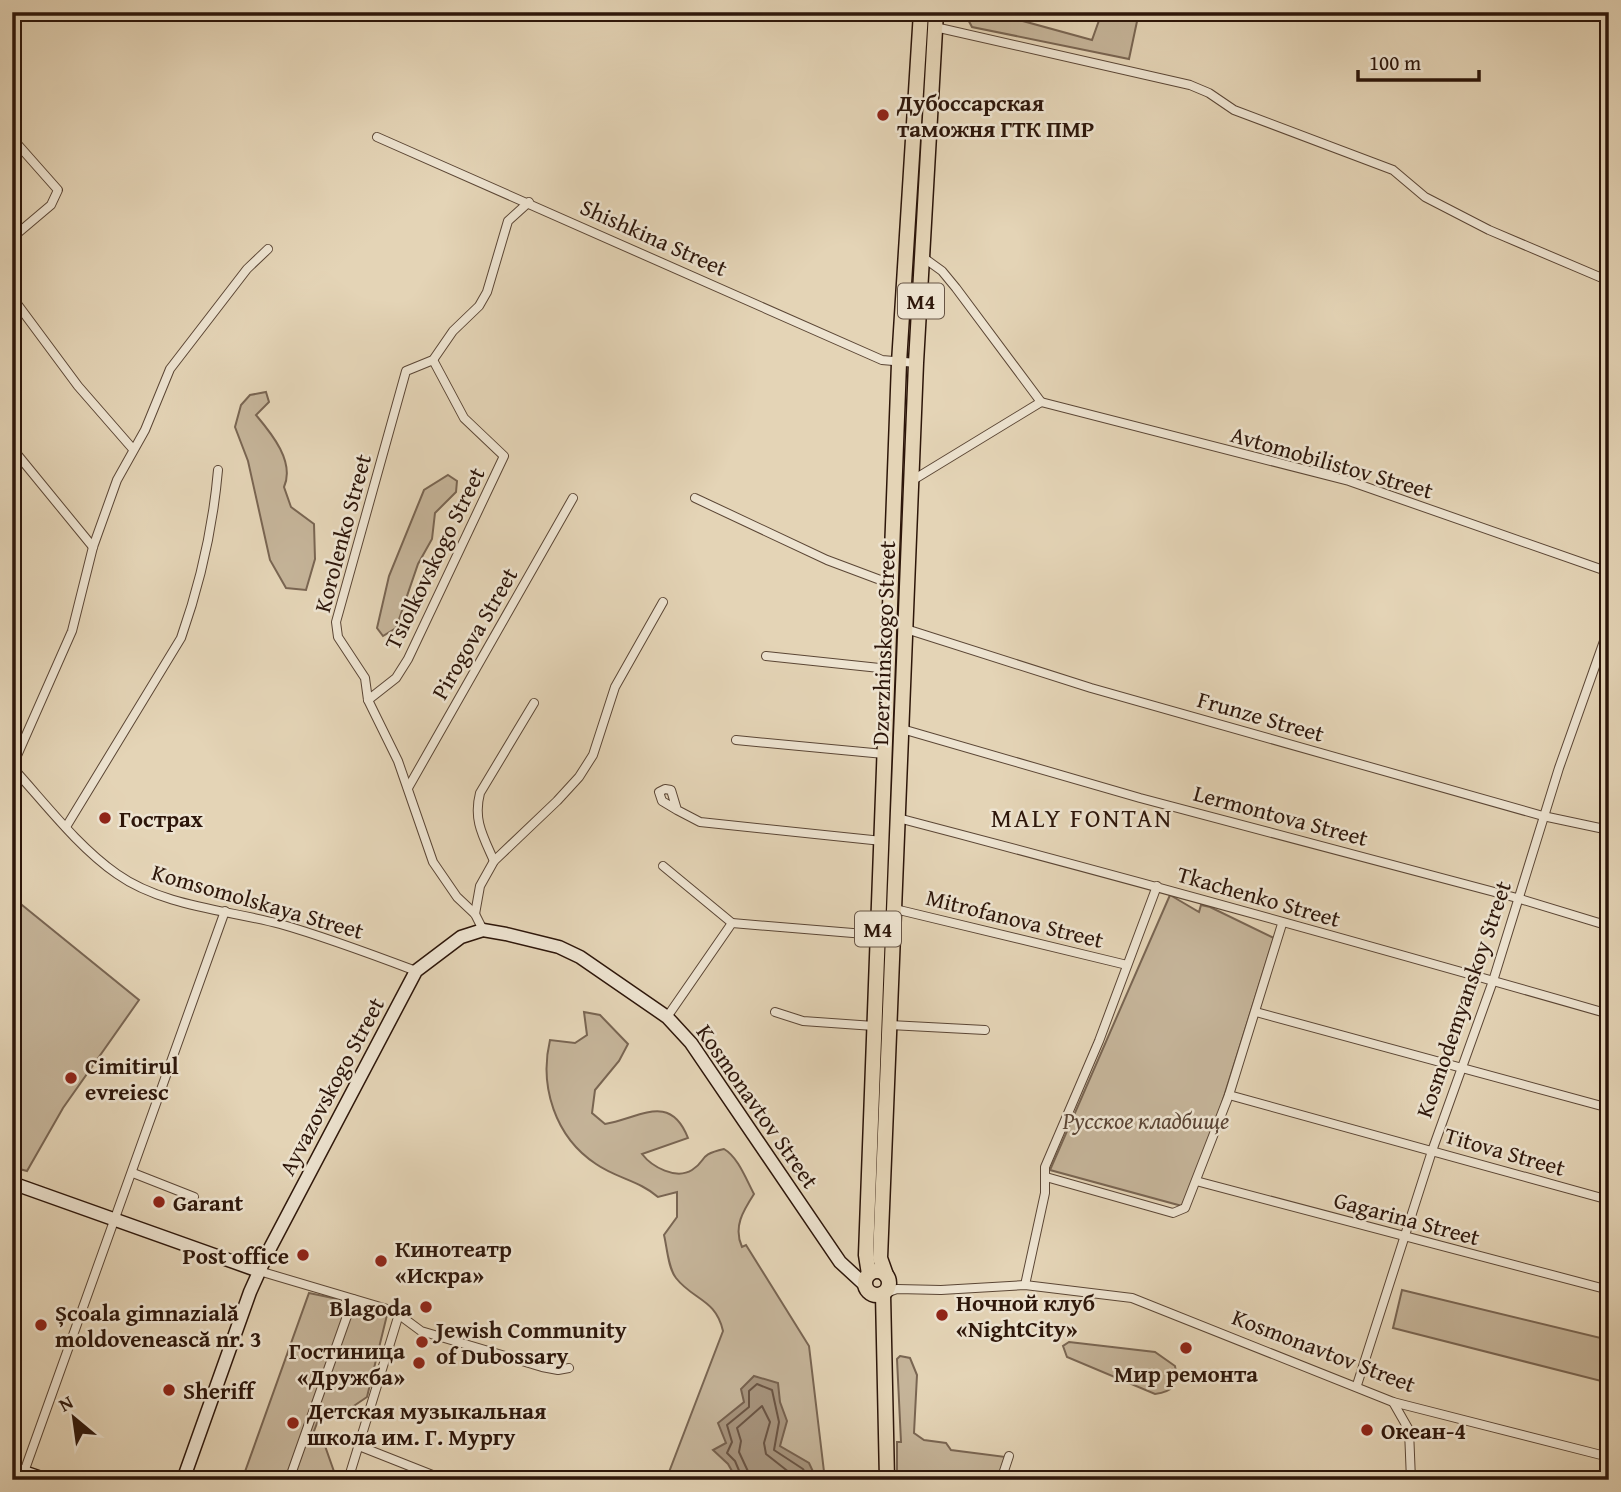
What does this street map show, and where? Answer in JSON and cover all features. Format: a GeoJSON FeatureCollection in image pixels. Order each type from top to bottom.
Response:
{"type":"FeatureCollection","features":[{"type":"Feature","properties":{"kind":"highway","name":"Dzerzhinskogo Street"},"geometry":{"type":"LineString","coordinates":[[880,1284],[866,1255],[899,363],[921,12]]}},
{"type":"Feature","properties":{"kind":"highway","name":"Dzerzhinskogo Street"},"geometry":{"type":"LineString","coordinates":[[880,1284],[916,363],[936,19]]}},
{"type":"Feature","properties":{"kind":"highway","name":"M4"},"geometry":{"type":"LineString","coordinates":[[880,1284],[887,1480]]}},
{"type":"Feature","properties":{"kind":"street"},"geometry":{"type":"LineString","coordinates":[[936,19],[1190,85],[1209,93],[1234,110],[1393,170],[1425,197],[1489,230],[1609,281]]}},
{"type":"Feature","properties":{"kind":"street","name":"Shishkina Street"},"geometry":{"type":"LineString","coordinates":[[377,137],[881,360],[916,363]]}},
{"type":"Feature","properties":{"kind":"street"},"geometry":{"type":"LineString","coordinates":[[12,138],[58,190],[51,205],[12,238]]}},
{"type":"Feature","properties":{"kind":"street"},"geometry":{"type":"LineString","coordinates":[[433,360],[453,331],[479,306],[487,292],[508,221],[529,202]]}},
{"type":"Feature","properties":{"kind":"street"},"geometry":{"type":"LineString","coordinates":[[12,767],[72,631],[93,547],[117,480],[132,448],[145,430],[170,369],[247,269],[268,249]]}},
{"type":"Feature","properties":{"kind":"street"},"geometry":{"type":"LineString","coordinates":[[913,480],[1041,402],[956,288],[942,271],[924,258]]}},
{"type":"Feature","properties":{"kind":"street"},"geometry":{"type":"LineString","coordinates":[[12,297],[78,386],[132,448]]}},
{"type":"Feature","properties":{"kind":"street","name":"Korolenko Street"},"geometry":{"type":"LineString","coordinates":[[369,700],[360,668],[338,637],[336,622],[406,372],[433,360]]}},
{"type":"Feature","properties":{"kind":"street","name":"Tsiolkovskogo Street"},"geometry":{"type":"LineString","coordinates":[[369,700],[396,678],[408,659],[504,456],[464,418],[433,360]]}},
{"type":"Feature","properties":{"kind":"street","name":"Avtomobilistov Street"},"geometry":{"type":"LineString","coordinates":[[1041,402],[1349,481],[1609,572]]}},
{"type":"Feature","properties":{"kind":"street"},"geometry":{"type":"LineString","coordinates":[[12,448],[93,547]]}},
{"type":"Feature","properties":{"kind":"street"},"geometry":{"type":"LineString","coordinates":[[66,827],[181,638],[193,606],[212,524],[218,470]]}},
{"type":"Feature","properties":{"kind":"street","name":"Pirogova Street"},"geometry":{"type":"LineString","coordinates":[[408,788],[573,498]]}},
{"type":"Feature","properties":{"kind":"street","name":"Dzerzhinskogo Street"},"geometry":{"type":"LineString","coordinates":[[695,498],[827,560],[891,583]]}},
{"type":"Feature","properties":{"kind":"street"},"geometry":{"type":"LineString","coordinates":[[891,583],[907,590]]}},
{"type":"Feature","properties":{"kind":"street"},"geometry":{"type":"LineString","coordinates":[[475,914],[480,886],[494,860],[579,777],[593,755],[615,687],[663,602]]}},
{"type":"Feature","properties":{"kind":"street","name":"Kosmodemyanskoy Street"},"geometry":{"type":"LineString","coordinates":[[1357,1385],[1432,1151],[1493,981],[1543,816],[1609,627]]}},
{"type":"Feature","properties":{"kind":"street","name":"Frunze Street"},"geometry":{"type":"LineString","coordinates":[[906,629],[1090,688],[1543,816],[1609,830]]}},
{"type":"Feature","properties":{"kind":"street"},"geometry":{"type":"LineString","coordinates":[[766,656],[889,669]]}},
{"type":"Feature","properties":{"kind":"street"},"geometry":{"type":"LineString","coordinates":[[369,700],[408,788],[433,862],[457,897],[475,914],[483,930]]}},
{"type":"Feature","properties":{"kind":"street"},"geometry":{"type":"LineString","coordinates":[[494,860],[480,832],[477,804],[480,793],[534,703]]}},
{"type":"Feature","properties":{"kind":"street","name":"Lermontova Street"},"geometry":{"type":"LineString","coordinates":[[902,729],[1140,798],[1517,898],[1609,926]]}},
{"type":"Feature","properties":{"kind":"street"},"geometry":{"type":"LineString","coordinates":[[736,740],[884,754]]}},
{"type":"Feature","properties":{"kind":"street","name":"Komsomolskaya Street"},"geometry":{"type":"LineString","coordinates":[[12,767],[66,827],[102,862],[128,881],[156,894],[322,936],[416,971]]}},
{"type":"Feature","properties":{"kind":"street"},"geometry":{"type":"LineString","coordinates":[[677,810],[690,820],[882,841]]}},
{"type":"Feature","properties":{"kind":"street","name":"Tkachenko Street"},"geometry":{"type":"LineString","coordinates":[[898,818],[1157,886],[1282,924],[1609,1014]]}},
{"type":"Feature","properties":{"kind":"street"},"geometry":{"type":"LineString","coordinates":[[663,866],[732,923],[877,935]]}},
{"type":"Feature","properties":{"kind":"street"},"geometry":{"type":"LineString","coordinates":[[1025,1285],[1046,1177],[1045,1167],[1099,1041],[1157,886]]}},
{"type":"Feature","properties":{"kind":"street","name":"Mitrofanova Street"},"geometry":{"type":"LineString","coordinates":[[895,909],[1127,965]]}},
{"type":"Feature","properties":{"kind":"street"},"geometry":{"type":"LineString","coordinates":[[47,1480],[18,1470],[133,1173],[225,911]]}},
{"type":"Feature","properties":{"kind":"street"},"geometry":{"type":"LineString","coordinates":[[667,1017],[732,923]]}},
{"type":"Feature","properties":{"kind":"street"},"geometry":{"type":"LineString","coordinates":[[1046,1177],[1173,1213],[1185,1208],[1229,1095],[1282,924]]}},
{"type":"Feature","properties":{"kind":"street","name":"Kosmonavtov Street"},"geometry":{"type":"LineString","coordinates":[[461,937],[483,930],[529,938],[580,957],[667,1017],[691,1043],[849,1271],[880,1284],[941,1290],[1025,1285],[1132,1298],[1357,1385],[1393,1402],[1609,1457]]}},
{"type":"Feature","properties":{"kind":"street","name":"Ayvazovskogo Street"},"geometry":{"type":"LineString","coordinates":[[183,1480],[259,1271],[416,971],[461,937]]}},
{"type":"Feature","properties":{"kind":"street"},"geometry":{"type":"LineString","coordinates":[[775,1012],[803,1021],[874,1026]]}},
{"type":"Feature","properties":{"kind":"street"},"geometry":{"type":"LineString","coordinates":[[1256,1012],[1609,1108]]}},
{"type":"Feature","properties":{"kind":"street"},"geometry":{"type":"LineString","coordinates":[[890,1025],[985,1030]]}},
{"type":"Feature","properties":{"kind":"street","name":"Titova Street"},"geometry":{"type":"LineString","coordinates":[[1229,1095],[1609,1200]]}},
{"type":"Feature","properties":{"kind":"street"},"geometry":{"type":"LineString","coordinates":[[133,1173],[194,1197]]}},
{"type":"Feature","properties":{"kind":"street","name":"Gagarina Street"},"geometry":{"type":"LineString","coordinates":[[1196,1181],[1609,1290]]}},
{"type":"Feature","properties":{"kind":"street"},"geometry":{"type":"LineString","coordinates":[[12,1183],[259,1271],[399,1314],[421,1331],[542,1367],[558,1370],[569,1368]]}},
{"type":"Feature","properties":{"kind":"street"},"geometry":{"type":"LineString","coordinates":[[289,1480],[353,1299]]}},
{"type":"Feature","properties":{"kind":"street"},"geometry":{"type":"LineString","coordinates":[[348,1480],[399,1314]]}},
{"type":"Feature","properties":{"kind":"street"},"geometry":{"type":"LineString","coordinates":[[1393,1402],[1409,1430],[1411,1480]]}},
{"type":"Feature","properties":{"kind":"street"},"geometry":{"type":"LineString","coordinates":[[359,1446],[445,1480]]}},
{"type":"Feature","properties":{"kind":"street"},"geometry":{"type":"LineString","coordinates":[[1000,1480],[1009,1456]]}},
{"type":"Feature","properties":{"kind":"green space"},"geometry":{"type":"Polygon","coordinates":[[[964,12],[990,12],[1092,40],[1102,12],[1139,12],[1129,59],[972,27],[964,12]]]}},
{"type":"Feature","properties":{"kind":"green space"},"geometry":{"type":"Polygon","coordinates":[[[266,392],[269,402],[256,415],[275,440],[284,458],[287,478],[284,487],[291,507],[314,524],[315,559],[306,590],[286,588],[270,560],[248,461],[235,427],[241,405],[250,395],[266,392]]]}},
{"type":"Feature","properties":{"kind":"green space"},"geometry":{"type":"Polygon","coordinates":[[[448,475],[457,481],[456,492],[435,513],[432,539],[418,564],[396,628],[383,636],[377,628],[389,576],[424,490],[448,475]]]}},
{"type":"Feature","properties":{"kind":"green space","name":"Русское кладбище"},"geometry":{"type":"Polygon","coordinates":[[[1170,895],[1199,912],[1201,905],[1210,907],[1274,938],[1208,1147],[1182,1206],[1050,1170],[1170,895]]]}},
{"type":"Feature","properties":{"kind":"green space"},"geometry":{"type":"Polygon","coordinates":[[[22,905],[139,1000],[63,1108],[27,1171],[12,1167],[12,919],[22,905]]]}},
{"type":"Feature","properties":{"kind":"green space"},"geometry":{"type":"Polygon","coordinates":[[[584,1012],[600,1015],[628,1044],[619,1061],[595,1090],[592,1113],[605,1124],[642,1114],[663,1112],[681,1124],[688,1138],[642,1154],[652,1163],[665,1171],[686,1173],[706,1156],[724,1149],[745,1175],[754,1194],[740,1219],[739,1240],[742,1247],[746,1245],[809,1346],[825,1480],[666,1480],[723,1331],[720,1320],[710,1306],[683,1285],[671,1269],[664,1235],[677,1217],[677,1192],[658,1197],[644,1187],[596,1164],[570,1140],[554,1109],[547,1075],[550,1040],[575,1043],[587,1035],[584,1012]]]}},
{"type":"Feature","properties":{"kind":"green space"},"geometry":{"type":"Polygon","coordinates":[[[1402,1290],[1609,1340],[1609,1383],[1393,1328],[1402,1290]]]}},
{"type":"Feature","properties":{"kind":"green space"},"geometry":{"type":"Polygon","coordinates":[[[309,1293],[347,1301],[387,1315],[367,1397],[339,1416],[322,1410],[311,1439],[325,1446],[337,1480],[242,1480],[309,1293]]]}},
{"type":"Feature","properties":{"kind":"green space"},"geometry":{"type":"Polygon","coordinates":[[[1069,1342],[1155,1352],[1175,1366],[1175,1382],[1170,1389],[1155,1394],[1067,1357],[1063,1346],[1069,1342]]]}},
{"type":"Feature","properties":{"kind":"green space"},"geometry":{"type":"Polygon","coordinates":[[[900,1356],[910,1358],[917,1375],[914,1433],[924,1440],[946,1443],[951,1450],[1006,1457],[1000,1480],[897,1480],[897,1442],[901,1442],[897,1359],[900,1356]]]}},
{"type":"Feature","properties":{"kind":"water"},"geometry":{"type":"Polygon","coordinates":[[[754,1376],[778,1383],[780,1402],[787,1421],[780,1446],[809,1463],[817,1480],[737,1480],[728,1464],[713,1450],[726,1443],[718,1423],[744,1402],[741,1389],[754,1376]]]}},
{"type":"Feature","properties":{"kind":"place","name":"Дубоссарская таможня ГТК ПМР"},"geometry":{"type":"Point","coordinates":[883,115]}},
{"type":"Feature","properties":{"kind":"place","name":"Гострах"},"geometry":{"type":"Point","coordinates":[105,818]}},
{"type":"Feature","properties":{"kind":"place","name":"Cimitirul evreiesc"},"geometry":{"type":"Point","coordinates":[71,1078]}},
{"type":"Feature","properties":{"kind":"place","name":"Garant"},"geometry":{"type":"Point","coordinates":[159,1202]}},
{"type":"Feature","properties":{"kind":"place","name":"Post office"},"geometry":{"type":"Point","coordinates":[303,1255]}},
{"type":"Feature","properties":{"kind":"place","name":"Кинотеатр «Искра»"},"geometry":{"type":"Point","coordinates":[381,1261]}},
{"type":"Feature","properties":{"kind":"place","name":"Blagoda"},"geometry":{"type":"Point","coordinates":[426,1307]}},
{"type":"Feature","properties":{"kind":"place","name":"Ночной клуб «NightCity»"},"geometry":{"type":"Point","coordinates":[942,1315]}},
{"type":"Feature","properties":{"kind":"place","name":"Școala gimnazială moldovenească nr. 3"},"geometry":{"type":"Point","coordinates":[41,1325]}},
{"type":"Feature","properties":{"kind":"place","name":"Jewish Community of Dubossary"},"geometry":{"type":"Point","coordinates":[422,1342]}},
{"type":"Feature","properties":{"kind":"place","name":"Мир ремонта"},"geometry":{"type":"Point","coordinates":[1186,1348]}},
{"type":"Feature","properties":{"kind":"place","name":"Гостиница «Дружба»"},"geometry":{"type":"Point","coordinates":[419,1363]}},
{"type":"Feature","properties":{"kind":"place","name":"Sheriff"},"geometry":{"type":"Point","coordinates":[169,1390]}},
{"type":"Feature","properties":{"kind":"place","name":"Детская музыкальная школа им. Г. Мургу"},"geometry":{"type":"Point","coordinates":[293,1423]}},
{"type":"Feature","properties":{"kind":"place","name":"Океан-4"},"geometry":{"type":"Point","coordinates":[1367,1430]}},
{"type":"Feature","properties":{"kind":"district","name":"MALY FONTAN"},"geometry":{"type":"Point","coordinates":[1082,817]}}]}
